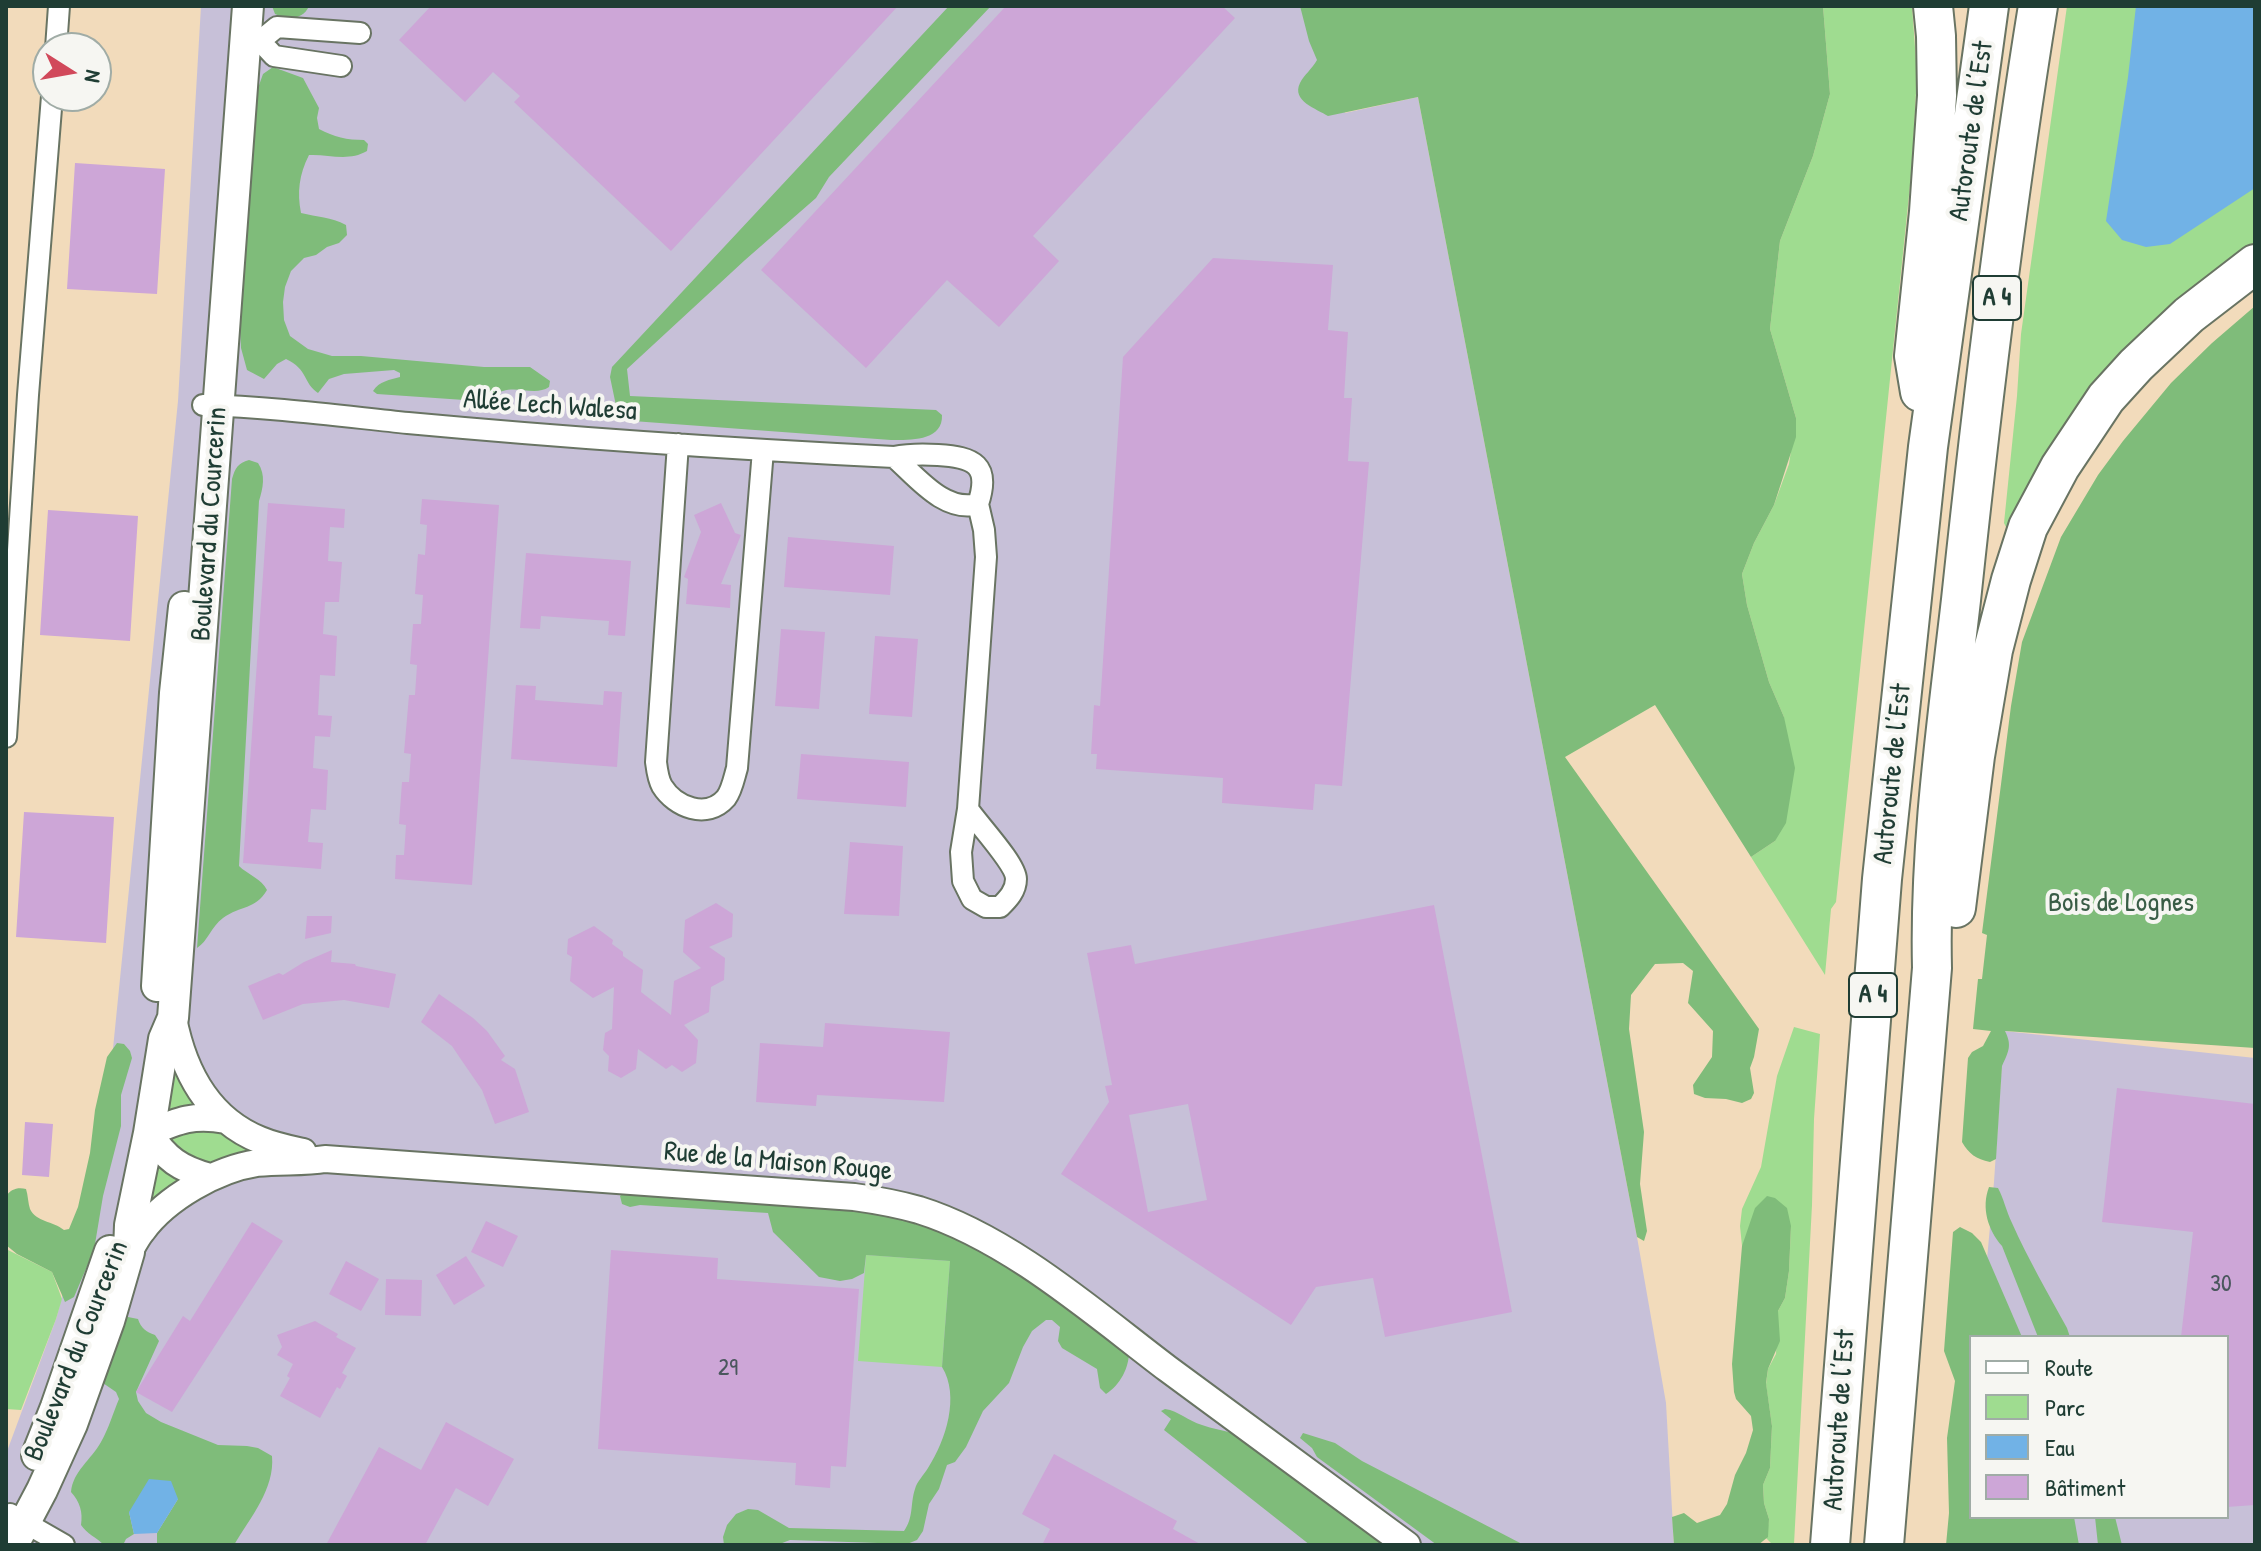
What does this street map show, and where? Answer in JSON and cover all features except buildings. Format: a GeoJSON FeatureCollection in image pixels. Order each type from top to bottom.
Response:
{"type":"FeatureCollection","features":[{"type":"Feature","properties":{"kind":"highway"},"geometry":{"type":"LineString","coordinates":[[1928,447],[1914,356],[1937,96],[1933,6]]}},
{"type":"Feature","properties":{"kind":"highway","name":"Autoroute de l’Est"},"geometry":{"type":"LineString","coordinates":[[1830,1545],[1882,879],[1928,447],[1989,6]]}},
{"type":"Feature","properties":{"kind":"highway","name":"Autoroute de l’Est"},"geometry":{"type":"LineString","coordinates":[[1884,1545],[1932,968],[1931,918],[1940,794],[1980,426],[2038,6]]}},
{"type":"Feature","properties":{"kind":"highway"},"geometry":{"type":"LineString","coordinates":[[1932,968],[1951,944],[1983,706],[2003,607],[2028,527],[2060,467],[2106,398],[2189,315],[2255,264]]}},
{"type":"Feature","properties":{"kind":"main road","name":"Boulevard du Courcerin"},"geometry":{"type":"LineString","coordinates":[[13,1526],[115,1237],[130,1239],[169,1028],[157,1002],[175,693],[194,514],[210,405],[242,25]]}},
{"type":"Feature","properties":{"kind":"street"},"geometry":{"type":"LineString","coordinates":[[57,32],[59,6]]}},
{"type":"Feature","properties":{"kind":"street"},"geometry":{"type":"LineString","coordinates":[[242,25],[360,33]]}},
{"type":"Feature","properties":{"kind":"street"},"geometry":{"type":"LineString","coordinates":[[242,25],[274,56],[341,66]]}},
{"type":"Feature","properties":{"kind":"street"},"geometry":{"type":"LineString","coordinates":[[6,737],[28,395],[51,112]]}},
{"type":"Feature","properties":{"kind":"street","name":"Allée Lech Walesa"},"geometry":{"type":"LineString","coordinates":[[210,405],[678,444],[968,459],[977,464],[983,476],[983,490],[978,504],[986,557],[968,809]]}},
{"type":"Feature","properties":{"kind":"street"},"geometry":{"type":"LineString","coordinates":[[678,444],[656,762],[658,778],[676,802],[688,809],[702,810],[725,799],[737,768],[763,450]]}},
{"type":"Feature","properties":{"kind":"street"},"geometry":{"type":"LineString","coordinates":[[894,457],[937,495],[954,505],[966,507],[978,504]]}},
{"type":"Feature","properties":{"kind":"street"},"geometry":{"type":"LineString","coordinates":[[169,1028],[209,1102],[226,1120],[260,1140],[325,1159]]}},
{"type":"Feature","properties":{"kind":"street"},"geometry":{"type":"LineString","coordinates":[[210,1177],[178,1165],[160,1150],[149,1133],[190,1117],[226,1120]]}},
{"type":"Feature","properties":{"kind":"street"},"geometry":{"type":"LineString","coordinates":[[130,1239],[173,1202],[210,1177],[257,1163],[325,1159]]}},
{"type":"Feature","properties":{"kind":"street","name":"Rue de la Maison Rouge"},"geometry":{"type":"LineString","coordinates":[[325,1159],[854,1197],[920,1210],[955,1224],[1008,1252],[1407,1545]]}},
{"type":"Feature","properties":{"kind":"street"},"geometry":{"type":"LineString","coordinates":[[13,1526],[64,1545]]}},
{"type":"Feature","properties":{"kind":"shaded area"},"geometry":{"type":"Polygon","coordinates":[[[201,6],[1334,6],[1345,113],[1418,97],[1637,1237],[1666,1403],[1674,1545],[6,1545],[6,1454],[56,1319],[103,1148],[178,401],[201,6]]]}},
{"type":"Feature","properties":{"kind":"shaded area"},"geometry":{"type":"Polygon","coordinates":[[[2004,1031],[2255,1058],[2255,1545],[1960,1545],[1970,1519],[2229,1519],[2229,1335],[1980,1335],[2004,1031]]]}},
{"type":"Feature","properties":{"kind":"green space"},"geometry":{"type":"Polygon","coordinates":[[[272,6],[309,6],[303,14],[290,18],[275,14],[272,6]]]}},
{"type":"Feature","properties":{"kind":"green space"},"geometry":{"type":"Polygon","coordinates":[[[949,6],[991,6],[829,177],[816,198],[627,369],[630,396],[936,410],[942,415],[937,430],[924,437],[891,440],[619,420],[610,377],[612,367],[949,6]]]}},
{"type":"Feature","properties":{"kind":"green space"},"geometry":{"type":"Polygon","coordinates":[[[1300,6],[1823,6],[1830,94],[1813,156],[1780,241],[1770,329],[1796,418],[1796,437],[1774,505],[1742,574],[1747,605],[1769,682],[1784,717],[1795,768],[1786,823],[1775,841],[1751,857],[1655,705],[1565,757],[1759,1029],[1750,1068],[1754,1093],[1751,1099],[1742,1103],[1705,1098],[1694,1094],[1693,1085],[1712,1057],[1713,1031],[1688,1003],[1693,971],[1683,963],[1655,964],[1631,995],[1629,1029],[1644,1132],[1640,1184],[1647,1231],[1644,1241],[1637,1237],[1418,97],[1328,116],[1306,104],[1298,89],[1317,60],[1300,6]]]}},
{"type":"Feature","properties":{"kind":"green space"},"geometry":{"type":"Polygon","coordinates":[[[1823,6],[1912,6],[1917,75],[1912,166],[1836,902],[1831,909],[1825,975],[1751,857],[1775,841],[1784,717],[1769,682],[1747,605],[1742,574],[1789,464],[1796,418],[1770,329],[1780,241],[1813,156],[1830,94],[1823,6]]]}},
{"type":"Feature","properties":{"kind":"green space"},"geometry":{"type":"Polygon","coordinates":[[[2067,6],[2255,6],[2255,244],[2228,263],[2010,530],[2004,523],[2021,334],[2067,6]]]}},
{"type":"Feature","properties":{"kind":"green space"},"geometry":{"type":"Polygon","coordinates":[[[273,67],[303,78],[319,108],[319,129],[341,138],[364,140],[368,144],[367,151],[360,154],[346,157],[309,155],[306,162],[300,184],[301,213],[346,225],[347,235],[339,243],[304,258],[291,271],[283,302],[284,320],[290,336],[308,349],[332,356],[484,367],[530,367],[550,381],[549,387],[538,391],[499,392],[479,401],[377,394],[373,391],[382,383],[400,377],[400,373],[394,370],[344,374],[329,379],[318,393],[298,367],[286,359],[264,379],[247,370],[241,348],[239,311],[257,91],[263,74],[273,67]]]}},
{"type":"Feature","properties":{"kind":"green space","name":"Bois de Lognes"},"geometry":{"type":"Polygon","coordinates":[[[2255,306],[2255,1048],[2005,1031],[2009,1048],[2002,1066],[1996,1159],[1985,1161],[1973,1155],[1962,1142],[1968,1058],[1983,1046],[1991,1031],[1973,1029],[1978,979],[1982,979],[1987,935],[1982,933],[2022,642],[2061,537],[2098,475],[2171,383],[2255,306]]]}},
{"type":"Feature","properties":{"kind":"green space"},"geometry":{"type":"Polygon","coordinates":[[[249,460],[258,463],[263,482],[259,501],[239,866],[267,890],[253,904],[223,918],[197,948],[232,479],[238,466],[249,460]]]}},
{"type":"Feature","properties":{"kind":"green space"},"geometry":{"type":"Polygon","coordinates":[[[1794,1027],[1820,1034],[1794,1544],[1773,1545],[1766,1538],[1769,1519],[1763,1485],[1770,1468],[1772,1426],[1766,1384],[1768,1369],[1776,1354],[1778,1311],[1785,1298],[1791,1226],[1742,1246],[1740,1226],[1742,1209],[1761,1167],[1777,1076],[1794,1027]]]}},
{"type":"Feature","properties":{"kind":"green space"},"geometry":{"type":"Polygon","coordinates":[[[117,1043],[124,1044],[132,1058],[121,1095],[121,1126],[103,1196],[94,1250],[74,1297],[65,1302],[52,1272],[6,1245],[6,1197],[14,1189],[26,1189],[33,1213],[64,1230],[69,1229],[78,1207],[90,1153],[95,1110],[107,1057],[117,1043]]]}},
{"type":"Feature","properties":{"kind":"green space"},"geometry":{"type":"Polygon","coordinates":[[[175,1069],[201,1106],[168,1114],[175,1069]]]}},
{"type":"Feature","properties":{"kind":"green space"},"geometry":{"type":"Polygon","coordinates":[[[214,1126],[267,1152],[207,1165],[191,1161],[167,1137],[214,1126]]]}},
{"type":"Feature","properties":{"kind":"green space"},"geometry":{"type":"Polygon","coordinates":[[[159,1164],[186,1179],[150,1210],[159,1164]]]}},
{"type":"Feature","properties":{"kind":"green space"},"geometry":{"type":"Polygon","coordinates":[[[1989,1187],[1998,1188],[2018,1236],[2069,1335],[2037,1335],[2002,1246],[1990,1226],[1986,1211],[1989,1187]]]}},
{"type":"Feature","properties":{"kind":"green space"},"geometry":{"type":"Polygon","coordinates":[[[625,1191],[837,1207],[884,1213],[927,1224],[971,1243],[1063,1303],[1129,1352],[1125,1370],[1116,1386],[1106,1394],[1100,1388],[1097,1369],[1062,1348],[1058,1341],[1060,1327],[1052,1320],[1046,1320],[1032,1331],[1009,1383],[983,1411],[966,1447],[955,1462],[947,1465],[917,1540],[907,1544],[790,1540],[777,1545],[724,1545],[727,1525],[736,1514],[748,1509],[758,1510],[789,1528],[904,1531],[916,1486],[935,1457],[948,1418],[950,1391],[942,1367],[950,1261],[866,1255],[864,1273],[852,1279],[840,1281],[819,1277],[773,1232],[768,1213],[640,1205],[630,1207],[622,1204],[620,1196],[625,1191]]]}},
{"type":"Feature","properties":{"kind":"green space"},"geometry":{"type":"Polygon","coordinates":[[[1767,1196],[1775,1198],[1787,1208],[1791,1226],[1785,1298],[1778,1311],[1780,1341],[1768,1369],[1766,1383],[1772,1426],[1770,1468],[1763,1485],[1769,1519],[1768,1537],[1758,1545],[1674,1545],[1672,1517],[1684,1513],[1697,1523],[1720,1515],[1727,1504],[1753,1430],[1751,1416],[1736,1399],[1732,1364],[1742,1246],[1755,1208],[1767,1196]]]}},
{"type":"Feature","properties":{"kind":"green space"},"geometry":{"type":"Polygon","coordinates":[[[1960,1227],[1981,1242],[2021,1335],[1969,1335],[1969,1519],[2074,1519],[2079,1545],[1946,1545],[1949,1513],[1947,1438],[1955,1381],[1944,1351],[1953,1232],[1960,1227]]]}},
{"type":"Feature","properties":{"kind":"green space"},"geometry":{"type":"Polygon","coordinates":[[[6,1249],[52,1272],[62,1299],[21,1410],[6,1409],[6,1249]]]}},
{"type":"Feature","properties":{"kind":"green space"},"geometry":{"type":"Polygon","coordinates":[[[866,1255],[950,1261],[942,1367],[858,1361],[866,1255]]]}},
{"type":"Feature","properties":{"kind":"green space"},"geometry":{"type":"Polygon","coordinates":[[[123,1316],[138,1319],[144,1329],[159,1341],[136,1392],[146,1413],[218,1445],[258,1448],[272,1456],[266,1492],[234,1545],[157,1545],[157,1533],[178,1499],[129,1512],[134,1534],[123,1545],[104,1545],[81,1525],[80,1507],[71,1492],[72,1485],[101,1442],[119,1399],[116,1392],[100,1381],[123,1316]]]}},
{"type":"Feature","properties":{"kind":"green space"},"geometry":{"type":"Polygon","coordinates":[[[1165,1409],[1210,1428],[1235,1434],[1387,1545],[1310,1545],[1164,1430],[1171,1419],[1161,1411],[1165,1409]]]}},
{"type":"Feature","properties":{"kind":"green space"},"geometry":{"type":"Polygon","coordinates":[[[1303,1433],[1335,1443],[1362,1461],[1524,1545],[1437,1545],[1317,1457],[1300,1438],[1303,1433]]]}},
{"type":"Feature","properties":{"kind":"green space"},"geometry":{"type":"Polygon","coordinates":[[[2095,1519],[2116,1519],[2122,1545],[2098,1545],[2095,1519]]]}},
{"type":"Feature","properties":{"kind":"water"},"geometry":{"type":"Polygon","coordinates":[[[2136,6],[2255,6],[2255,188],[2170,244],[2146,247],[2122,240],[2106,221],[2136,6]]]}},
{"type":"Feature","properties":{"kind":"water"},"geometry":{"type":"Polygon","coordinates":[[[149,1479],[171,1481],[178,1499],[157,1533],[134,1534],[129,1512],[149,1479]]]}}]}
